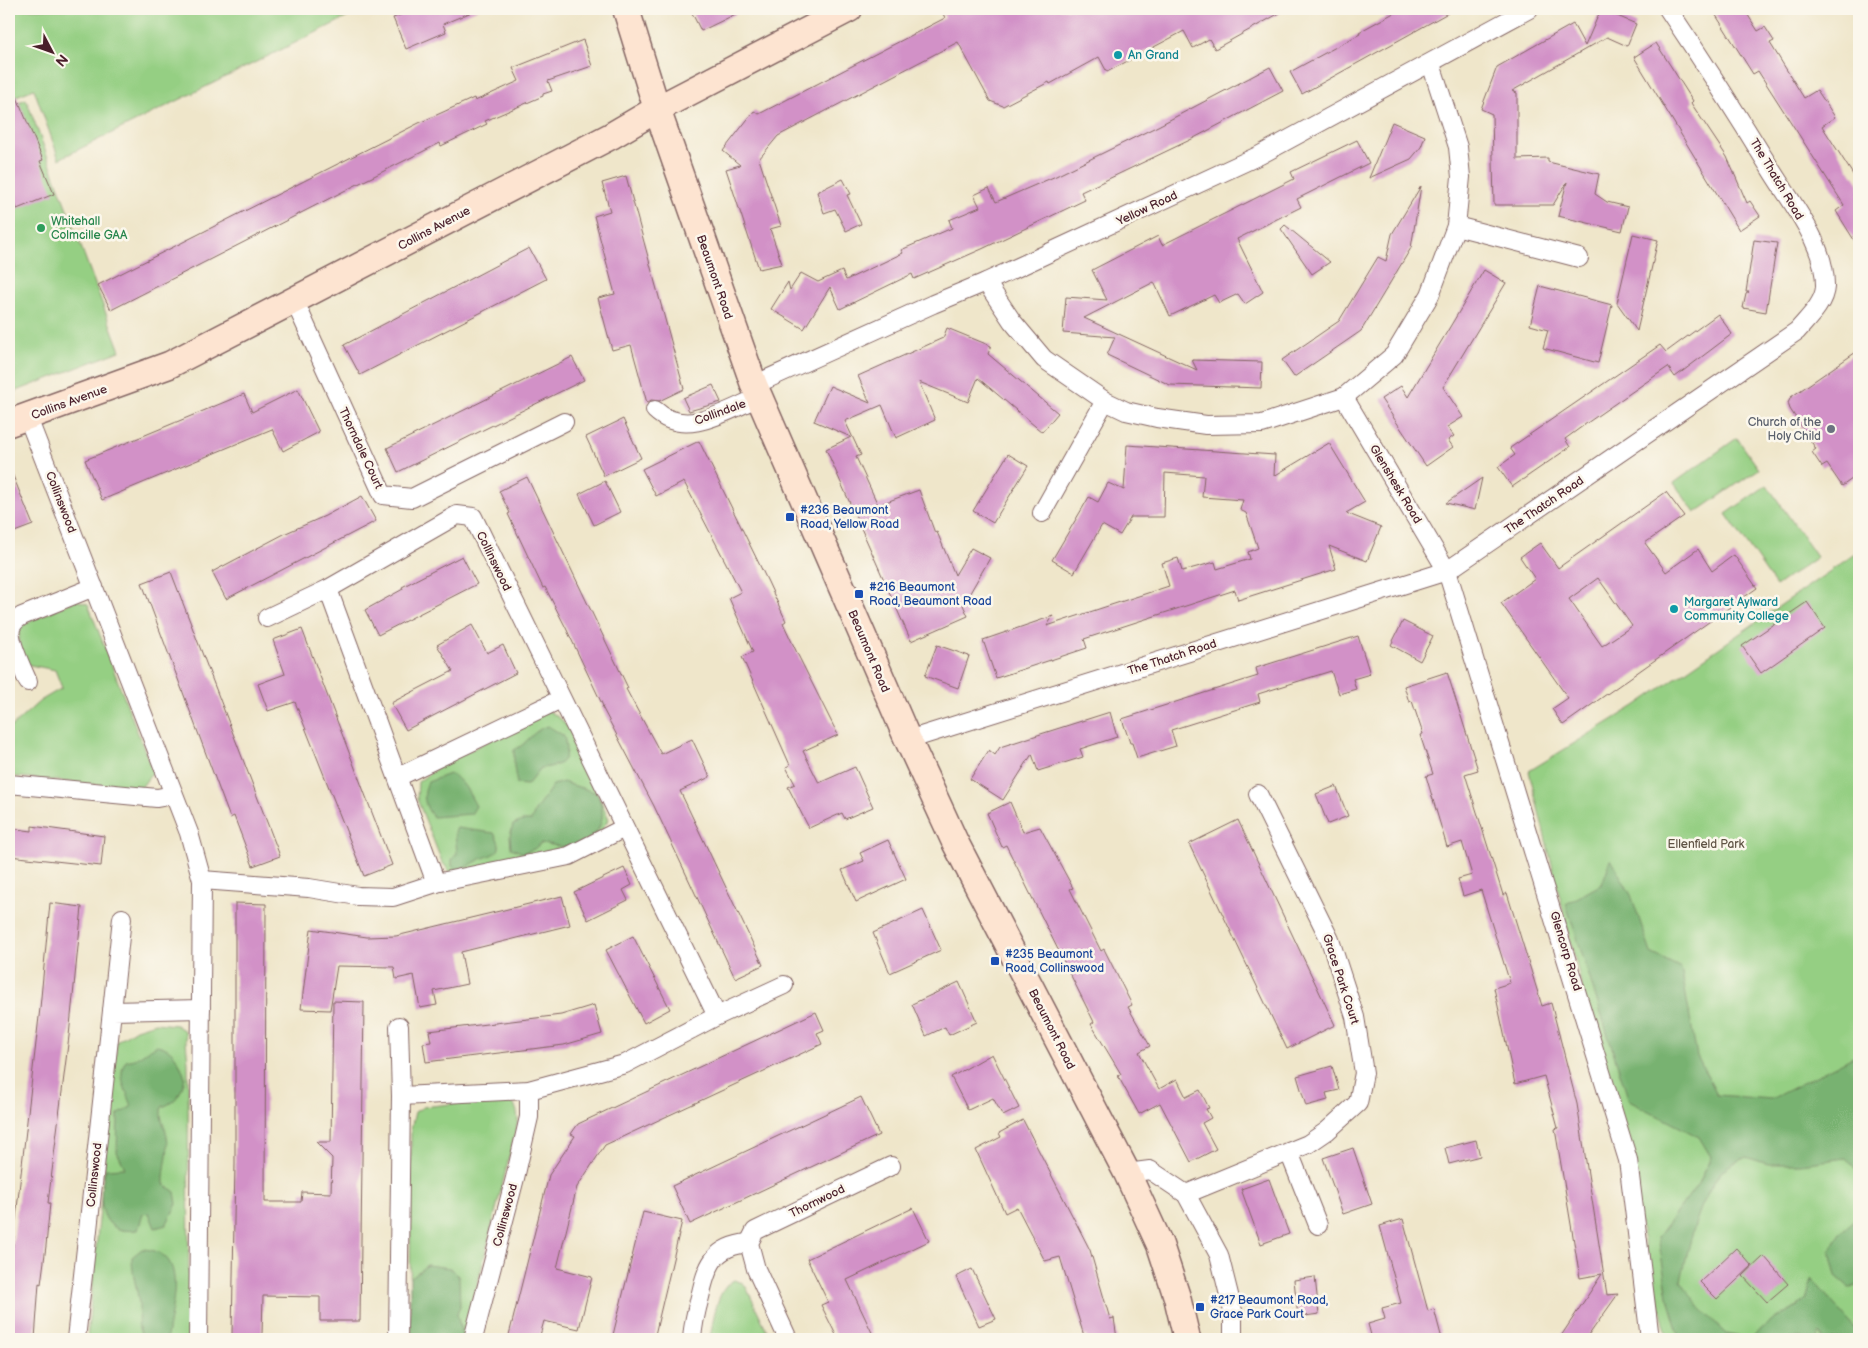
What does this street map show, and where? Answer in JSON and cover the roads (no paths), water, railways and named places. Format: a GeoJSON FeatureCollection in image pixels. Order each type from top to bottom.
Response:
{"type":"FeatureCollection","features":[{"type":"Feature","properties":{"kind":"street","name":"Beaumont Road"},"geometry":{"type":"LineString","coordinates":[[626,9],[658,109],[756,391],[908,740],[955,842],[1127,1173],[1160,1246],[1177,1297],[1187,1339]]}},
{"type":"Feature","properties":{"kind":"street","name":"Collins Avenue"},"geometry":{"type":"LineString","coordinates":[[18,421],[169,365],[295,302],[849,9]]}},
{"type":"Feature","properties":{"kind":"street","name":"Yellow Road"},"geometry":{"type":"LineString","coordinates":[[756,391],[933,304],[986,282],[1260,155],[1432,64],[1529,9]]}},
{"type":"Feature","properties":{"kind":"street","name":"The Thatch Road"},"geometry":{"type":"LineString","coordinates":[[908,740],[1447,570],[1797,331],[1817,308],[1825,289],[1823,266],[1811,236],[1738,115],[1668,9]]}},
{"type":"Feature","properties":{"kind":"street"},"geometry":{"type":"LineString","coordinates":[[986,282],[1012,321],[1044,359],[1105,401],[1126,411],[1157,418],[1206,425],[1262,424],[1344,397],[1394,355],[1430,294],[1456,226],[1461,177],[1458,147],[1432,64]]}},
{"type":"Feature","properties":{"kind":"street"},"geometry":{"type":"LineString","coordinates":[[1456,226],[1579,258]]}},
{"type":"Feature","properties":{"kind":"street","name":"Thorndale Court"},"geometry":{"type":"LineString","coordinates":[[295,302],[383,495],[412,498],[564,422]]}},
{"type":"Feature","properties":{"kind":"street","name":"Collindale"},"geometry":{"type":"LineString","coordinates":[[655,410],[660,415],[686,424],[721,414],[756,391]]}},
{"type":"Feature","properties":{"kind":"street","name":"Glenshesk Road"},"geometry":{"type":"LineString","coordinates":[[1344,397],[1447,570]]}},
{"type":"Feature","properties":{"kind":"street"},"geometry":{"type":"LineString","coordinates":[[1042,512],[1105,401]]}},
{"type":"Feature","properties":{"kind":"street","name":"Collinswood"},"geometry":{"type":"LineString","coordinates":[[18,421],[94,587],[189,833],[202,880],[198,1339]]}},
{"type":"Feature","properties":{"kind":"street","name":"Collinswood"},"geometry":{"type":"LineString","coordinates":[[268,618],[328,588],[457,515],[473,517],[717,1016]]}},
{"type":"Feature","properties":{"kind":"street","name":"Glencorp Road"},"geometry":{"type":"LineString","coordinates":[[1447,570],[1572,971],[1628,1160],[1650,1339]]}},
{"type":"Feature","properties":{"kind":"street"},"geometry":{"type":"LineString","coordinates":[[28,682],[11,636],[11,628],[15,621],[22,616],[94,587]]}},
{"type":"Feature","properties":{"kind":"street"},"geometry":{"type":"LineString","coordinates":[[328,588],[436,884]]}},
{"type":"Feature","properties":{"kind":"street"},"geometry":{"type":"LineString","coordinates":[[398,777],[562,699]]}},
{"type":"Feature","properties":{"kind":"street"},"geometry":{"type":"LineString","coordinates":[[9,784],[157,798],[173,795]]}},
{"type":"Feature","properties":{"kind":"street","name":"Grace Park Court"},"geometry":{"type":"LineString","coordinates":[[1186,1194],[1308,1144],[1328,1131],[1358,1103],[1364,1073],[1355,1017],[1330,940],[1258,794]]}},
{"type":"Feature","properties":{"kind":"street"},"geometry":{"type":"LineString","coordinates":[[202,880],[309,888],[358,896],[393,897],[436,884],[569,856],[624,828]]}},
{"type":"Feature","properties":{"kind":"street","name":"Collinswood"},"geometry":{"type":"LineString","coordinates":[[76,1339],[122,918]]}},
{"type":"Feature","properties":{"kind":"street"},"geometry":{"type":"LineString","coordinates":[[401,1096],[529,1090],[625,1064],[717,1016],[784,985]]}},
{"type":"Feature","properties":{"kind":"street"},"geometry":{"type":"LineString","coordinates":[[112,1011],[201,1009]]}},
{"type":"Feature","properties":{"kind":"street"},"geometry":{"type":"LineString","coordinates":[[398,1339],[401,1096],[399,1026]]}},
{"type":"Feature","properties":{"kind":"street","name":"Collinswood"},"geometry":{"type":"LineString","coordinates":[[473,1339],[529,1117],[529,1090]]}},
{"type":"Feature","properties":{"kind":"street"},"geometry":{"type":"LineString","coordinates":[[1289,1152],[1318,1225]]}},
{"type":"Feature","properties":{"kind":"street","name":"Thornwood"},"geometry":{"type":"LineString","coordinates":[[692,1339],[706,1269],[716,1256],[734,1245],[749,1243],[755,1231],[890,1166]]}},
{"type":"Feature","properties":{"kind":"street"},"geometry":{"type":"LineString","coordinates":[[1127,1173],[1150,1170],[1186,1194],[1219,1254],[1233,1311],[1233,1339]]}},
{"type":"Feature","properties":{"kind":"street"},"geometry":{"type":"LineString","coordinates":[[749,1243],[756,1269],[788,1339]]}},
{"type":"Feature","properties":{"kind":"place","name":"An Grand"},"geometry":{"type":"Point","coordinates":[1118,55]}},
{"type":"Feature","properties":{"kind":"place","name":"Whitehall Colmcille GAA"},"geometry":{"type":"Point","coordinates":[41,228]}},
{"type":"Feature","properties":{"kind":"place","name":"Church of the Holy Child"},"geometry":{"type":"Point","coordinates":[1831,429]}},
{"type":"Feature","properties":{"kind":"place","name":"#236 Beaumont Road, Yellow Road"},"geometry":{"type":"Point","coordinates":[790,517]}},
{"type":"Feature","properties":{"kind":"place","name":"#216 Beaumont Road, Beaumont Road"},"geometry":{"type":"Point","coordinates":[859,594]}},
{"type":"Feature","properties":{"kind":"place","name":"Margaret Aylward Community College"},"geometry":{"type":"Point","coordinates":[1674,609]}},
{"type":"Feature","properties":{"kind":"place","name":"#235 Beaumont Road, Collinswood"},"geometry":{"type":"Point","coordinates":[995,961]}},
{"type":"Feature","properties":{"kind":"place","name":"#217 Beaumont Road, Grace Park Court"},"geometry":{"type":"Point","coordinates":[1200,1307]}},
{"type":"Feature","properties":{"kind":"park label","name":"Ellenfield Park"},"geometry":{"type":"Point","coordinates":[1706,844]}}]}
